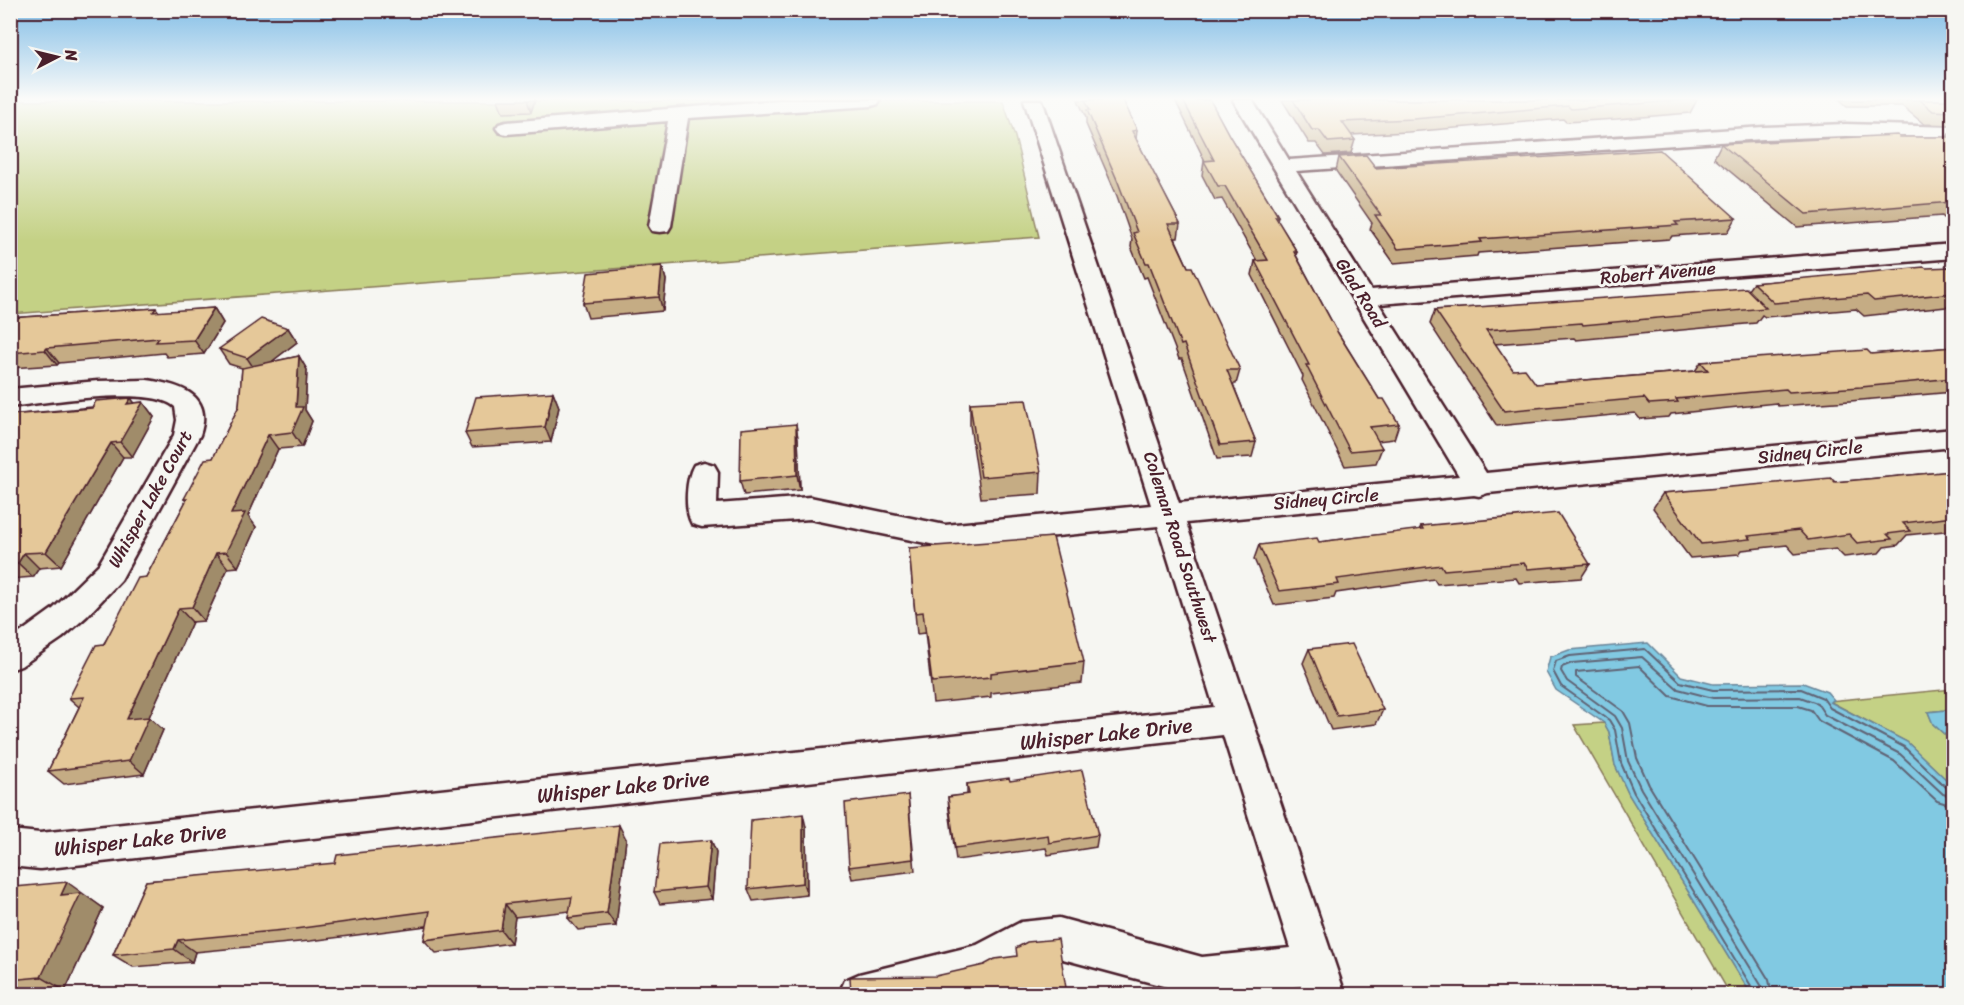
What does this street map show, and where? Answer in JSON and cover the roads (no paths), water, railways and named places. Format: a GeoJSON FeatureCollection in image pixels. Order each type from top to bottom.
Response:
{"type":"FeatureCollection","features":[{"type":"Feature","properties":{"kind":"street"},"geometry":{"type":"LineString","coordinates":[[660,226],[666,147]]}},
{"type":"Feature","properties":{"kind":"street","name":"Coleman Road Southwest"},"geometry":{"type":"LineString","coordinates":[[1048,147],[1321,980]]}},
{"type":"Feature","properties":{"kind":"street","name":"Glad Road"},"geometry":{"type":"LineString","coordinates":[[1271,147],[1479,486]]}},
{"type":"Feature","properties":{"kind":"street"},"geometry":{"type":"LineString","coordinates":[[1283,166],[1559,147]]}},
{"type":"Feature","properties":{"kind":"street","name":"Robert Avenue"},"geometry":{"type":"LineString","coordinates":[[1364,298],[1953,251]]}},
{"type":"Feature","properties":{"kind":"street","name":"Whisper Lake Court"},"geometry":{"type":"LineString","coordinates":[[10,398],[151,389],[180,398],[189,410],[192,422],[187,435],[110,572],[94,590],[30,645],[10,657]]}},
{"type":"Feature","properties":{"kind":"street","name":"Sidney Circle"},"geometry":{"type":"LineString","coordinates":[[704,472],[702,516],[810,508],[945,536],[1169,513],[1479,486],[1953,438]]}},
{"type":"Feature","properties":{"kind":"street","name":"Whisper Lake Drive"},"geometry":{"type":"LineString","coordinates":[[10,848],[40,851],[1236,720]]}},
{"type":"Feature","properties":{"kind":"street"},"geometry":{"type":"LineString","coordinates":[[859,994],[983,963],[1021,942],[1059,938],[1202,977],[1321,980]]}},
{"type":"Feature","properties":{"kind":"water"},"geometry":{"type":"Polygon","coordinates":[[[1648,643],[1681,676],[1713,684],[1803,683],[1827,692],[1834,700],[1830,702],[1907,742],[1953,786],[1953,994],[1751,994],[1629,795],[1615,765],[1609,732],[1604,723],[1556,690],[1546,672],[1550,657],[1569,650],[1648,643]]]}},
{"type":"Feature","properties":{"kind":"water"},"geometry":{"type":"Polygon","coordinates":[[[1953,711],[1953,742],[1933,724],[1928,712],[1953,711]]]}}]}
